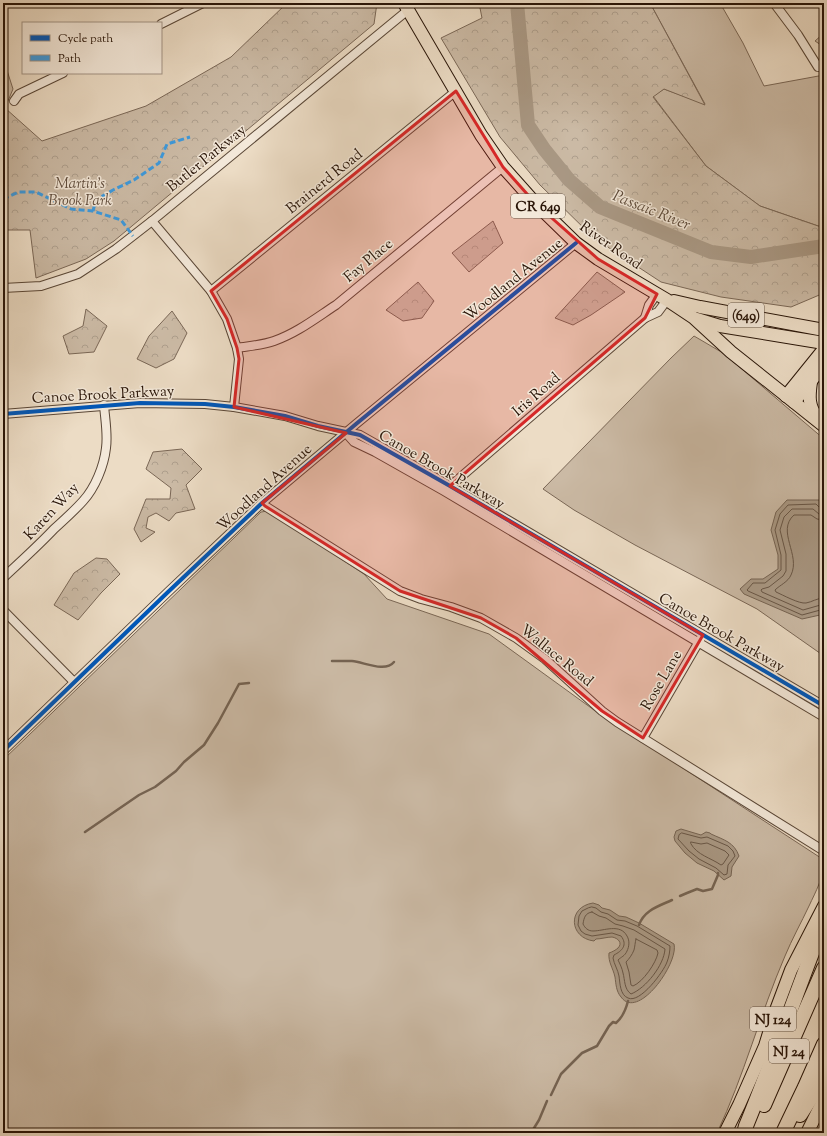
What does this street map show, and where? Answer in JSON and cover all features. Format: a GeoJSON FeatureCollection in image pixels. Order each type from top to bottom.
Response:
{"type":"FeatureCollection","features":[{"type":"Feature","properties":{"kind":"highway"},"geometry":{"type":"LineString","coordinates":[[744,1133],[824,922]]}},
{"type":"Feature","properties":{"kind":"highway","name":"NJ 24"},"geometry":{"type":"LineString","coordinates":[[751,1133],[779,1073],[824,968]]}},
{"type":"Feature","properties":{"kind":"highway","name":"NJ 24"},"geometry":{"type":"LineString","coordinates":[[783,1133],[824,1044]]}},
{"type":"Feature","properties":{"kind":"highway"},"geometry":{"type":"LineString","coordinates":[[787,1133],[824,1076]]}},
{"type":"Feature","properties":{"kind":"main road","name":"River Road"},"geometry":{"type":"LineString","coordinates":[[406,7],[481,135],[503,166],[536,204],[576,243],[598,259],[694,318],[731,352],[824,426]]}},
{"type":"Feature","properties":{"kind":"main road","name":"(649)"},"geometry":{"type":"LineString","coordinates":[[662,297],[700,307],[824,330]]}},
{"type":"Feature","properties":{"kind":"main road","name":"(649)"},"geometry":{"type":"LineString","coordinates":[[694,318],[720,326],[824,343]]}},
{"type":"Feature","properties":{"kind":"main road"},"geometry":{"type":"LineString","coordinates":[[790,399],[824,348]]}},
{"type":"Feature","properties":{"kind":"main road"},"geometry":{"type":"LineString","coordinates":[[790,399],[811,382],[824,365]]}},
{"type":"Feature","properties":{"kind":"main road"},"geometry":{"type":"LineString","coordinates":[[811,382],[810,403],[815,415],[824,426]]}},
{"type":"Feature","properties":{"kind":"main road","name":"NJ 124"},"geometry":{"type":"LineString","coordinates":[[725,1133],[765,1046],[776,1010],[791,970],[824,906]]}},
{"type":"Feature","properties":{"kind":"main road"},"geometry":{"type":"LineString","coordinates":[[807,1133],[824,1099]]}},
{"type":"Feature","properties":{"kind":"street"},"geometry":{"type":"LineString","coordinates":[[162,24],[203,3]]}},
{"type":"Feature","properties":{"kind":"street"},"geometry":{"type":"LineString","coordinates":[[774,3],[798,35],[818,66]]}},
{"type":"Feature","properties":{"kind":"street","name":"Butler Parkway"},"geometry":{"type":"LineString","coordinates":[[3,288],[41,286],[78,274],[116,249],[152,221],[406,7]]}},
{"type":"Feature","properties":{"kind":"street"},"geometry":{"type":"LineString","coordinates":[[14,101],[19,94],[61,74]]}},
{"type":"Feature","properties":{"kind":"street","name":"Brainerd Road"},"geometry":{"type":"LineString","coordinates":[[211,291],[456,91]]}},
{"type":"Feature","properties":{"kind":"street","name":"Fay Place"},"geometry":{"type":"LineString","coordinates":[[237,348],[273,341],[302,328],[336,305],[503,166]]}},
{"type":"Feature","properties":{"kind":"street"},"geometry":{"type":"LineString","coordinates":[[152,221],[211,291],[227,319],[237,348],[239,359],[234,408]]}},
{"type":"Feature","properties":{"kind":"street","name":"Woodland Avenue"},"geometry":{"type":"LineString","coordinates":[[3,751],[262,503],[576,243]]}},
{"type":"Feature","properties":{"kind":"street","name":"Iris Road"},"geometry":{"type":"LineString","coordinates":[[646,318],[649,305],[662,297]]}},
{"type":"Feature","properties":{"kind":"street","name":"Iris Road"},"geometry":{"type":"LineString","coordinates":[[447,488],[646,318],[658,312],[662,297]]}},
{"type":"Feature","properties":{"kind":"street","name":"Canoe Brook Parkway"},"geometry":{"type":"LineString","coordinates":[[3,414],[140,403],[206,404],[285,416],[346,433],[354,442],[447,488],[701,639],[824,717]]}},
{"type":"Feature","properties":{"kind":"street","name":"Karen Way"},"geometry":{"type":"LineString","coordinates":[[3,578],[33,551],[83,501],[91,490],[98,476],[106,448],[104,405]]}},
{"type":"Feature","properties":{"kind":"street","name":"Wallace Road"},"geometry":{"type":"LineString","coordinates":[[262,503],[400,591],[481,618],[516,638],[545,659],[602,711],[824,850]]}},
{"type":"Feature","properties":{"kind":"street"},"geometry":{"type":"LineString","coordinates":[[3,610],[74,682]]}},
{"type":"Feature","properties":{"kind":"street","name":"Canoe Brook Parkway"},"geometry":{"type":"LineString","coordinates":[[701,639],[824,706]]}},
{"type":"Feature","properties":{"kind":"street","name":"Rose Lane"},"geometry":{"type":"LineString","coordinates":[[643,738],[701,639]]}},
{"type":"Feature","properties":{"kind":"highlighted area"},"geometry":{"type":"Polygon","coordinates":[[[456,91],[503,167],[536,204],[598,259],[657,294],[645,318],[450,486],[703,635],[643,738],[602,711],[516,638],[481,618],[400,591],[262,503],[346,433],[234,407],[239,359],[237,348],[227,319],[211,291],[456,91]]]}},
{"type":"Feature","properties":{"kind":"green space","name":"Martin's Brook Park"},"geometry":{"type":"Polygon","coordinates":[[[287,3],[377,3],[374,24],[114,241],[86,259],[36,278],[30,230],[3,230],[3,109],[5,108],[42,141],[146,106],[231,57],[287,3]]]}},
{"type":"Feature","properties":{"kind":"green space"},"geometry":{"type":"Polygon","coordinates":[[[479,3],[650,3],[705,105],[664,89],[653,97],[706,166],[760,206],[824,228],[824,293],[791,307],[721,297],[661,282],[594,238],[540,185],[500,137],[441,38],[482,18],[479,3]]]}},
{"type":"Feature","properties":{"kind":"green space"},"geometry":{"type":"Polygon","coordinates":[[[650,3],[720,3],[743,43],[764,86],[824,75],[824,228],[760,206],[706,166],[653,96],[664,89],[705,104],[650,3]]]}},
{"type":"Feature","properties":{"kind":"green space"},"geometry":{"type":"Polygon","coordinates":[[[824,33],[824,47],[815,41],[824,33]]]}},
{"type":"Feature","properties":{"kind":"green space"},"geometry":{"type":"Polygon","coordinates":[[[3,58],[13,89],[5,108],[3,109],[3,58]]]}},
{"type":"Feature","properties":{"kind":"green space"},"geometry":{"type":"Polygon","coordinates":[[[493,221],[503,243],[469,272],[452,253],[493,221]]]}},
{"type":"Feature","properties":{"kind":"green space"},"geometry":{"type":"Polygon","coordinates":[[[597,272],[625,292],[591,315],[573,325],[555,318],[597,272]]]}},
{"type":"Feature","properties":{"kind":"green space"},"geometry":{"type":"Polygon","coordinates":[[[418,282],[434,301],[422,318],[403,321],[386,310],[418,282]]]}},
{"type":"Feature","properties":{"kind":"green space"},"geometry":{"type":"Polygon","coordinates":[[[86,309],[107,326],[94,352],[69,354],[63,336],[83,326],[86,309]]]}},
{"type":"Feature","properties":{"kind":"green space"},"geometry":{"type":"Polygon","coordinates":[[[172,311],[187,333],[174,359],[156,368],[137,359],[149,336],[172,311]]]}},
{"type":"Feature","properties":{"kind":"green space"},"geometry":{"type":"Polygon","coordinates":[[[694,336],[723,353],[824,439],[824,656],[757,609],[635,545],[574,510],[543,489],[694,336]]]}},
{"type":"Feature","properties":{"kind":"green space"},"geometry":{"type":"Polygon","coordinates":[[[182,449],[202,469],[186,485],[195,509],[176,513],[169,521],[156,513],[148,517],[146,528],[155,532],[141,542],[134,529],[146,499],[170,499],[171,488],[146,469],[153,452],[182,449]]]}},
{"type":"Feature","properties":{"kind":"green space"},"geometry":{"type":"Polygon","coordinates":[[[268,511],[364,574],[387,599],[489,634],[594,710],[824,860],[823,872],[819,884],[776,978],[736,1089],[717,1133],[3,1133],[3,760],[261,512],[268,511]]]}},
{"type":"Feature","properties":{"kind":"green space"},"geometry":{"type":"Polygon","coordinates":[[[96,558],[107,559],[120,574],[101,593],[78,620],[54,605],[74,573],[96,558]]]}},
{"type":"Feature","properties":{"kind":"water"},"geometry":{"type":"Polygon","coordinates":[[[787,500],[819,500],[824,508],[824,612],[820,615],[802,619],[744,594],[740,589],[751,579],[763,579],[778,569],[778,555],[771,530],[776,512],[787,500]]]}},
{"type":"Feature","properties":{"kind":"water"},"geometry":{"type":"Polygon","coordinates":[[[681,829],[701,835],[706,832],[710,833],[731,844],[739,856],[732,867],[731,876],[724,880],[714,871],[697,863],[685,853],[675,841],[674,837],[676,831],[681,829]]]}},
{"type":"Feature","properties":{"kind":"water"},"geometry":{"type":"Polygon","coordinates":[[[593,903],[610,910],[619,916],[626,917],[639,923],[674,944],[674,953],[664,975],[656,987],[647,996],[637,1002],[628,1002],[619,995],[617,990],[615,977],[609,959],[609,953],[618,948],[620,944],[619,941],[612,937],[596,939],[594,941],[586,939],[576,929],[574,922],[575,916],[579,910],[593,903]]]}},
{"type":"Feature","properties":{"kind":"waterway","name":"Passaic River"},"geometry":{"type":"LineString","coordinates":[[517,3],[528,125],[544,149],[569,180],[600,207],[711,252],[751,257],[824,246]]}},
{"type":"Feature","properties":{"kind":"waterway"},"geometry":{"type":"LineString","coordinates":[[332,661],[352,661],[380,667],[385,667],[394,662]]}},
{"type":"Feature","properties":{"kind":"waterway"},"geometry":{"type":"LineString","coordinates":[[85,832],[139,795],[155,787],[176,771],[204,745],[239,684],[249,683]]}},
{"type":"Feature","properties":{"kind":"waterway"},"geometry":{"type":"LineString","coordinates":[[680,896],[697,889],[703,891],[712,889],[718,873]]}},
{"type":"Feature","properties":{"kind":"waterway"},"geometry":{"type":"LineString","coordinates":[[639,925],[641,920],[648,912],[672,900]]}},
{"type":"Feature","properties":{"kind":"waterway"},"geometry":{"type":"LineString","coordinates":[[551,1095],[561,1074],[582,1053],[597,1046],[609,1026],[613,1022],[616,1023],[621,1018],[628,1001]]}},
{"type":"Feature","properties":{"kind":"waterway"},"geometry":{"type":"LineString","coordinates":[[531,1133],[539,1120],[547,1101]]}},
{"type":"Feature","properties":{"kind":"marked path"},"geometry":{"type":"LineString","coordinates":[[93,211],[96,200],[134,180],[159,163],[167,144],[190,137]]}},
{"type":"Feature","properties":{"kind":"marked path"},"geometry":{"type":"LineString","coordinates":[[3,199],[19,192],[36,192],[71,209],[93,211],[121,220],[133,236]]}},
{"type":"Feature","properties":{"kind":"cycle path"},"geometry":{"type":"LineString","coordinates":[[3,751],[262,503],[576,243]]}},
{"type":"Feature","properties":{"kind":"cycle path"},"geometry":{"type":"LineString","coordinates":[[3,414],[140,403],[205,404],[234,407],[285,416],[318,426],[360,435],[450,486],[824,706]]}}]}
